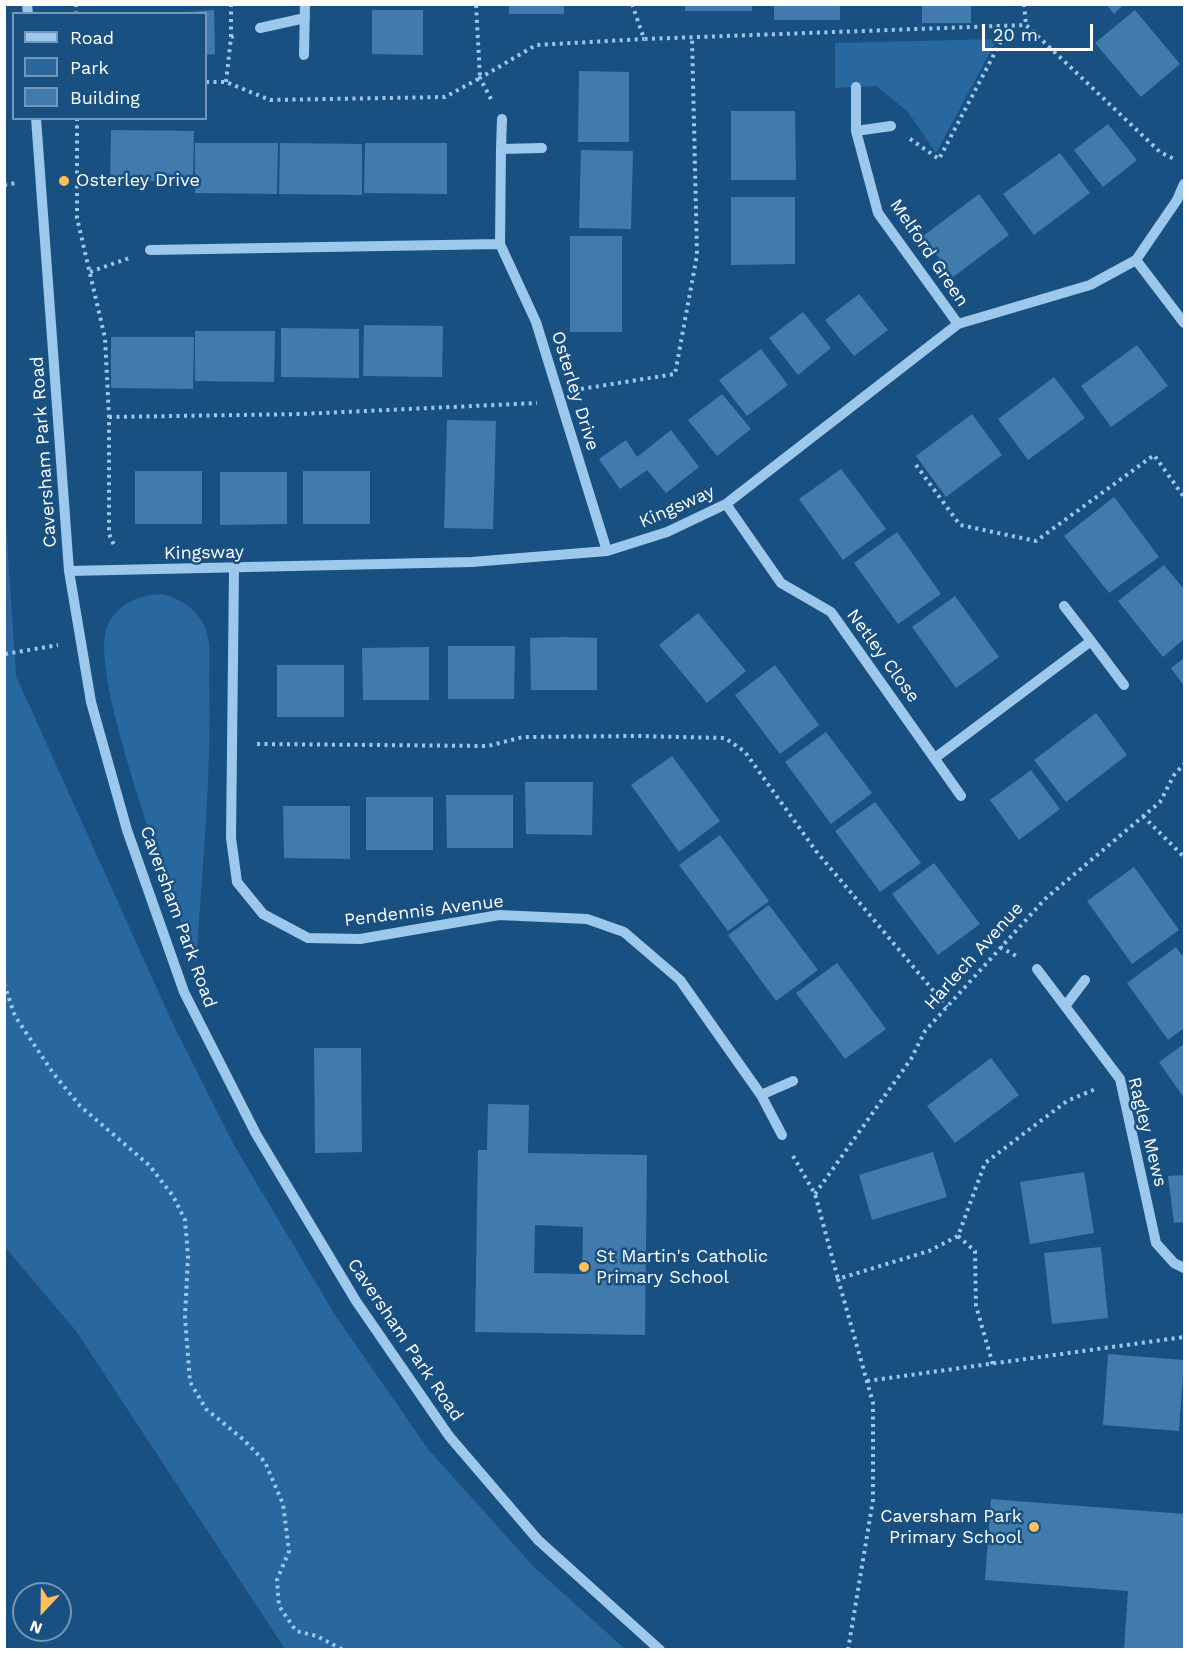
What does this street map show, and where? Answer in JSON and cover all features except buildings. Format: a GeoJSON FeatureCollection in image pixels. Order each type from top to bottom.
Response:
{"type":"FeatureCollection","features":[{"type":"Feature","properties":{"kind":"street"},"geometry":{"type":"LineString","coordinates":[[304,55],[305,4]]}},
{"type":"Feature","properties":{"kind":"street"},"geometry":{"type":"LineString","coordinates":[[260,28],[305,18]]}},
{"type":"Feature","properties":{"kind":"street","name":"Melford Green"},"geometry":{"type":"LineString","coordinates":[[856,87],[856,131],[878,213],[958,324]]}},
{"type":"Feature","properties":{"kind":"street","name":"Osterley Drive"},"geometry":{"type":"LineString","coordinates":[[502,119],[500,244],[536,322],[607,552]]}},
{"type":"Feature","properties":{"kind":"street","name":"Caversham Park Road"},"geometry":{"type":"LineString","coordinates":[[36,120],[69,571],[90,702],[127,830],[180,982],[256,1134],[356,1301],[449,1436],[538,1540],[660,1650]]}},
{"type":"Feature","properties":{"kind":"street"},"geometry":{"type":"LineString","coordinates":[[856,131],[891,126]]}},
{"type":"Feature","properties":{"kind":"street"},"geometry":{"type":"LineString","coordinates":[[501,149],[542,148]]}},
{"type":"Feature","properties":{"kind":"street","name":"Kingsway"},"geometry":{"type":"LineString","coordinates":[[69,571],[472,562],[607,552],[667,532],[726,504],[958,324],[1090,285],[1136,260],[1177,200],[1185,184]]}},
{"type":"Feature","properties":{"kind":"street"},"geometry":{"type":"LineString","coordinates":[[150,250],[500,244]]}},
{"type":"Feature","properties":{"kind":"street"},"geometry":{"type":"LineString","coordinates":[[1136,260],[1185,323]]}},
{"type":"Feature","properties":{"kind":"street","name":"Netley Close"},"geometry":{"type":"LineString","coordinates":[[726,504],[781,583],[831,612],[961,796]]}},
{"type":"Feature","properties":{"kind":"street","name":"Pendennis Avenue"},"geometry":{"type":"LineString","coordinates":[[234,569],[231,838],[237,882],[262,914],[308,938],[360,939],[499,915],[587,920],[624,932],[680,980],[761,1095],[782,1135]]}},
{"type":"Feature","properties":{"kind":"street"},"geometry":{"type":"LineString","coordinates":[[1064,606],[1124,685]]}},
{"type":"Feature","properties":{"kind":"street"},"geometry":{"type":"LineString","coordinates":[[935,758],[1092,641]]}},
{"type":"Feature","properties":{"kind":"street","name":"Ragley Mews"},"geometry":{"type":"LineString","coordinates":[[1037,969],[1120,1079],[1156,1243],[1174,1263],[1185,1268]]}},
{"type":"Feature","properties":{"kind":"street"},"geometry":{"type":"LineString","coordinates":[[1066,1005],[1085,980]]}},
{"type":"Feature","properties":{"kind":"street"},"geometry":{"type":"LineString","coordinates":[[761,1095],[793,1081]]}},
{"type":"Feature","properties":{"kind":"path"},"geometry":{"type":"LineString","coordinates":[[226,82],[231,37],[231,4]]}},
{"type":"Feature","properties":{"kind":"path"},"geometry":{"type":"LineString","coordinates":[[476,4],[480,78],[502,119]]}},
{"type":"Feature","properties":{"kind":"path"},"geometry":{"type":"LineString","coordinates":[[632,4],[644,39]]}},
{"type":"Feature","properties":{"kind":"path"},"geometry":{"type":"LineString","coordinates":[[1024,4],[1026,25],[1160,152],[1185,164]]}},
{"type":"Feature","properties":{"kind":"path"},"geometry":{"type":"LineString","coordinates":[[207,82],[226,82],[270,100],[445,98],[536,45],[1026,25]]}},
{"type":"Feature","properties":{"kind":"path"},"geometry":{"type":"LineString","coordinates":[[891,126],[939,159],[1009,26]]}},
{"type":"Feature","properties":{"kind":"path"},"geometry":{"type":"LineString","coordinates":[[231,37],[260,28]]}},
{"type":"Feature","properties":{"kind":"path"},"geometry":{"type":"LineString","coordinates":[[109,417],[301,414],[542,403],[558,392],[675,375],[697,255],[692,38]]}},
{"type":"Feature","properties":{"kind":"path"},"geometry":{"type":"LineString","coordinates":[[77,120],[77,218],[105,338],[109,417],[109,534],[126,570]]}},
{"type":"Feature","properties":{"kind":"path"},"geometry":{"type":"LineString","coordinates":[[90,272],[150,250]]}},
{"type":"Feature","properties":{"kind":"path"},"geometry":{"type":"LineString","coordinates":[[916,465],[960,525],[1036,541],[1154,455],[1185,497]]}},
{"type":"Feature","properties":{"kind":"path"},"geometry":{"type":"LineString","coordinates":[[4,605],[4,741]]}},
{"type":"Feature","properties":{"kind":"path"},"geometry":{"type":"LineString","coordinates":[[5,654],[80,641]]}},
{"type":"Feature","properties":{"kind":"path"},"geometry":{"type":"LineString","coordinates":[[232,744],[489,746],[523,738],[636,736],[725,738],[744,752],[816,851],[947,1007]]}},
{"type":"Feature","properties":{"kind":"path","name":"Harlech Avenue"},"geometry":{"type":"LineString","coordinates":[[815,1194],[911,1059],[925,1031],[1045,899],[1160,802],[1174,775],[1185,764]]}},
{"type":"Feature","properties":{"kind":"path"},"geometry":{"type":"LineString","coordinates":[[1143,816],[1185,857]]}},
{"type":"Feature","properties":{"kind":"path"},"geometry":{"type":"LineString","coordinates":[[4,984],[15,1016],[80,1106],[149,1165],[173,1196],[185,1220],[188,1257],[185,1317],[190,1382],[206,1409],[244,1440],[265,1462],[283,1504],[289,1551],[277,1580],[279,1606],[296,1631],[317,1636],[343,1650]]}},
{"type":"Feature","properties":{"kind":"path"},"geometry":{"type":"LineString","coordinates":[[838,1279],[929,1251],[958,1236],[985,1163],[1067,1101],[1120,1079]]}},
{"type":"Feature","properties":{"kind":"path"},"geometry":{"type":"LineString","coordinates":[[782,1135],[815,1194],[873,1403],[873,1500],[848,1650]]}},
{"type":"Feature","properties":{"kind":"path"},"geometry":{"type":"LineString","coordinates":[[958,1236],[975,1251],[976,1306],[993,1365]]}},
{"type":"Feature","properties":{"kind":"path"},"geometry":{"type":"LineString","coordinates":[[867,1381],[1185,1337]]}},
{"type":"Feature","properties":{"kind":"green space"},"geometry":{"type":"Polygon","coordinates":[[[997,39],[936,153],[908,112],[876,86],[835,88],[835,43],[997,39]]]}},
{"type":"Feature","properties":{"kind":"green space"},"geometry":{"type":"Polygon","coordinates":[[[5,509],[16,676],[172,1022],[235,1147],[335,1315],[428,1449],[534,1567],[625,1649],[285,1649],[76,1331],[5,1247],[5,509]]]}},
{"type":"Feature","properties":{"kind":"green space"},"geometry":{"type":"Polygon","coordinates":[[[162,594],[180,601],[199,616],[209,643],[208,787],[196,964],[136,792],[121,740],[104,653],[107,627],[117,612],[137,599],[162,594]]]}},
{"type":"Feature","properties":{"kind":"place","name":"Osterley Drive"},"geometry":{"type":"Point","coordinates":[64,181]}},
{"type":"Feature","properties":{"kind":"place","name":"St Martin's Catholic Primary School"},"geometry":{"type":"Point","coordinates":[584,1267]}},
{"type":"Feature","properties":{"kind":"place","name":"Caversham Park Primary School"},"geometry":{"type":"Point","coordinates":[1034,1527]}}]}
